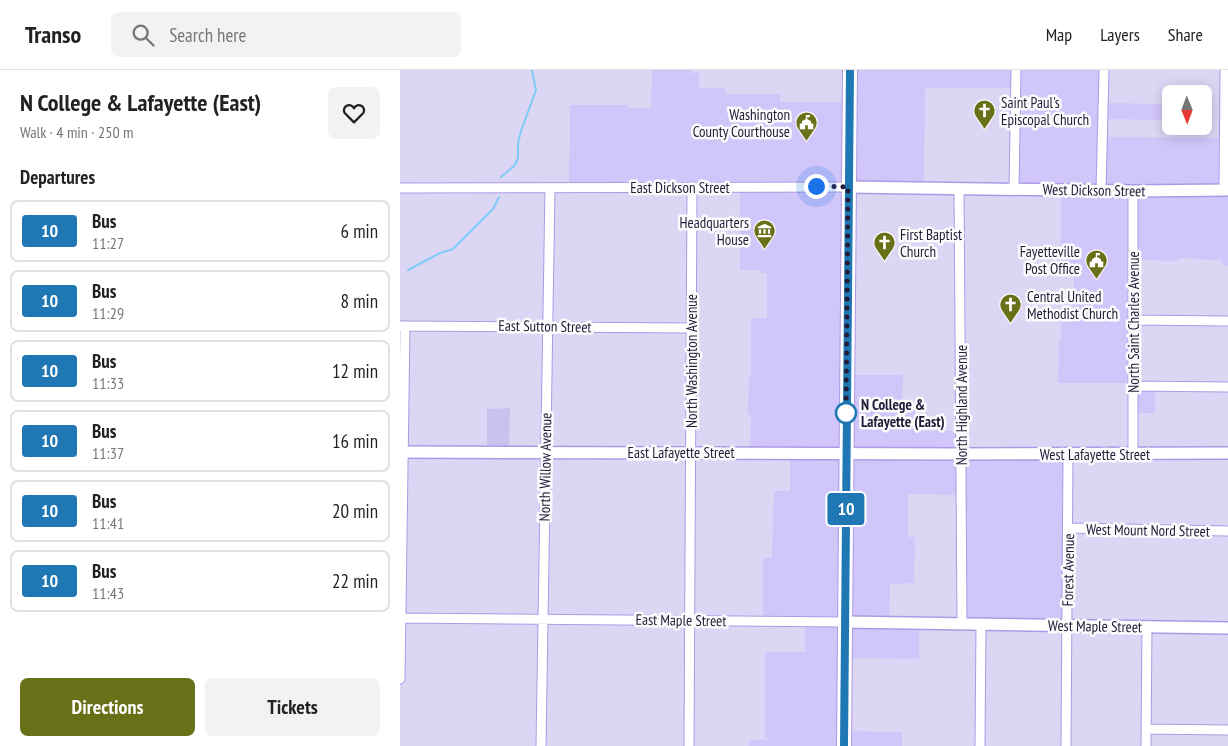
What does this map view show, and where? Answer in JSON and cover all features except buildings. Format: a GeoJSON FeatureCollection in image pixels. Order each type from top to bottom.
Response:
{"type":"FeatureCollection","features":[{"type":"Feature","properties":{"kind":"main road"},"geometry":{"type":"LineString","coordinates":[[844,746],[850,70]]}},
{"type":"Feature","properties":{"kind":"street"},"geometry":{"type":"LineString","coordinates":[[1014,188],[1016,70]]}},
{"type":"Feature","properties":{"kind":"street"},"geometry":{"type":"LineString","coordinates":[[1101,190],[1104,70]]}},
{"type":"Feature","properties":{"kind":"street"},"geometry":{"type":"LineString","coordinates":[[1225,70],[1226,190]]}},
{"type":"Feature","properties":{"kind":"street","name":"North Washington Avenue"},"geometry":{"type":"LineString","coordinates":[[689,746],[692,187]]}},
{"type":"Feature","properties":{"kind":"street","name":"East Dickson Street"},"geometry":{"type":"LineString","coordinates":[[400,188],[960,188]]}},
{"type":"Feature","properties":{"kind":"street","name":"North Willow Avenue"},"geometry":{"type":"LineString","coordinates":[[541,746],[544,452],[550,188]]}},
{"type":"Feature","properties":{"kind":"street","name":"West Dickson Street"},"geometry":{"type":"LineString","coordinates":[[960,188],[1133,191],[1226,190]]}},
{"type":"Feature","properties":{"kind":"street","name":"North Highland Avenue"},"geometry":{"type":"LineString","coordinates":[[960,188],[962,623]]}},
{"type":"Feature","properties":{"kind":"street","name":"North Saint Charles Avenue"},"geometry":{"type":"LineString","coordinates":[[1133,191],[1133,454]]}},
{"type":"Feature","properties":{"kind":"street"},"geometry":{"type":"LineString","coordinates":[[1133,320],[1228,321]]}},
{"type":"Feature","properties":{"kind":"street"},"geometry":{"type":"LineString","coordinates":[[400,679],[402,326]]}},
{"type":"Feature","properties":{"kind":"street","name":"East Sutton Street"},"geometry":{"type":"LineString","coordinates":[[402,326],[691,328]]}},
{"type":"Feature","properties":{"kind":"street"},"geometry":{"type":"LineString","coordinates":[[1133,386],[1228,387]]}},
{"type":"Feature","properties":{"kind":"street","name":"East Lafayette Street"},"geometry":{"type":"LineString","coordinates":[[402,452],[962,454]]}},
{"type":"Feature","properties":{"kind":"street","name":"West Lafayette Street"},"geometry":{"type":"LineString","coordinates":[[962,454],[1228,453]]}},
{"type":"Feature","properties":{"kind":"street","name":"Forest Avenue"},"geometry":{"type":"LineString","coordinates":[[1066,746],[1068,454]]}},
{"type":"Feature","properties":{"kind":"street","name":"West Mount Nord Street"},"geometry":{"type":"LineString","coordinates":[[1068,528],[1228,531]]}},
{"type":"Feature","properties":{"kind":"street","name":"East Maple Street"},"geometry":{"type":"LineString","coordinates":[[400,618],[962,623]]}},
{"type":"Feature","properties":{"kind":"street","name":"West Maple Street"},"geometry":{"type":"LineString","coordinates":[[962,623],[1228,628]]}},
{"type":"Feature","properties":{"kind":"street"},"geometry":{"type":"LineString","coordinates":[[980,624],[980,746]]}},
{"type":"Feature","properties":{"kind":"street"},"geometry":{"type":"LineString","coordinates":[[1146,746],[1147,626]]}},
{"type":"Feature","properties":{"kind":"street"},"geometry":{"type":"LineString","coordinates":[[1146,729],[1228,730]]}},
{"type":"Feature","properties":{"kind":"shaded area"},"geometry":{"type":"Polygon","coordinates":[[[652,70],[690,70],[693,73],[699,73],[699,88],[726,88],[726,94],[780,94],[780,102],[849,102],[850,70],[1104,70],[1103,103],[1162,104],[1162,120],[1103,119],[1103,137],[1224,138],[1228,113],[1228,266],[1224,266],[1220,259],[1133,260],[1133,386],[1155,386],[1155,413],[1133,413],[1133,387],[1125,383],[1058,383],[1061,309],[1074,309],[1074,264],[1061,264],[1061,189],[1014,188],[1016,88],[925,88],[924,187],[848,187],[847,375],[903,375],[902,407],[915,408],[915,431],[962,431],[962,454],[1068,454],[1067,625],[962,623],[962,495],[908,494],[908,537],[915,537],[914,583],[890,584],[889,622],[919,623],[919,659],[846,658],[845,731],[902,732],[902,746],[749,746],[749,740],[768,740],[765,737],[765,652],[805,652],[805,622],[763,621],[763,558],[772,558],[774,491],[790,491],[790,454],[750,453],[751,415],[748,414],[749,376],[751,376],[751,318],[767,318],[767,273],[761,273],[761,270],[740,270],[740,187],[569,187],[570,105],[628,105],[628,108],[651,108],[652,70]]]}},
{"type":"Feature","properties":{"kind":"shaded area"},"geometry":{"type":"Polygon","coordinates":[[[510,408],[509,452],[487,452],[487,409],[510,408]]]}},
{"type":"Feature","properties":{"kind":"waterway"},"geometry":{"type":"LineString","coordinates":[[501,177],[515,165],[518,158],[518,143],[521,131],[536,90],[532,70]]}},
{"type":"Feature","properties":{"kind":"waterway"},"geometry":{"type":"LineString","coordinates":[[408,270],[440,253],[453,249],[493,209],[499,197]]}},
{"type":"Feature","properties":{"kind":"bus line","name":"10"},"geometry":{"type":"LineString","coordinates":[[844,746],[850,70]]}},
{"type":"Feature","properties":{"kind":"place","name":"Saint Paul's Episcopal Church"},"geometry":{"type":"Point","coordinates":[985,130]}},
{"type":"Feature","properties":{"kind":"place","name":"Washington County Courthouse"},"geometry":{"type":"Point","coordinates":[806,142]}},
{"type":"Feature","properties":{"kind":"place","name":"Headquarters House"},"geometry":{"type":"Point","coordinates":[765,250]}},
{"type":"Feature","properties":{"kind":"place","name":"First Baptist Church"},"geometry":{"type":"Point","coordinates":[884,262]}},
{"type":"Feature","properties":{"kind":"place","name":"Fayetteville Post Office"},"geometry":{"type":"Point","coordinates":[1096,279]}},
{"type":"Feature","properties":{"kind":"place","name":"Central United Methodist Church"},"geometry":{"type":"Point","coordinates":[1011,324]}},
{"type":"Feature","properties":{"kind":"place","name":"N College & Lafayette (East)"},"geometry":{"type":"Point","coordinates":[846,413]}},
{"type":"Feature","properties":{"kind":"route"},"geometry":{"type":"LineString","coordinates":[[816,186],[848,187],[846,419],[846,413]]}}]}
